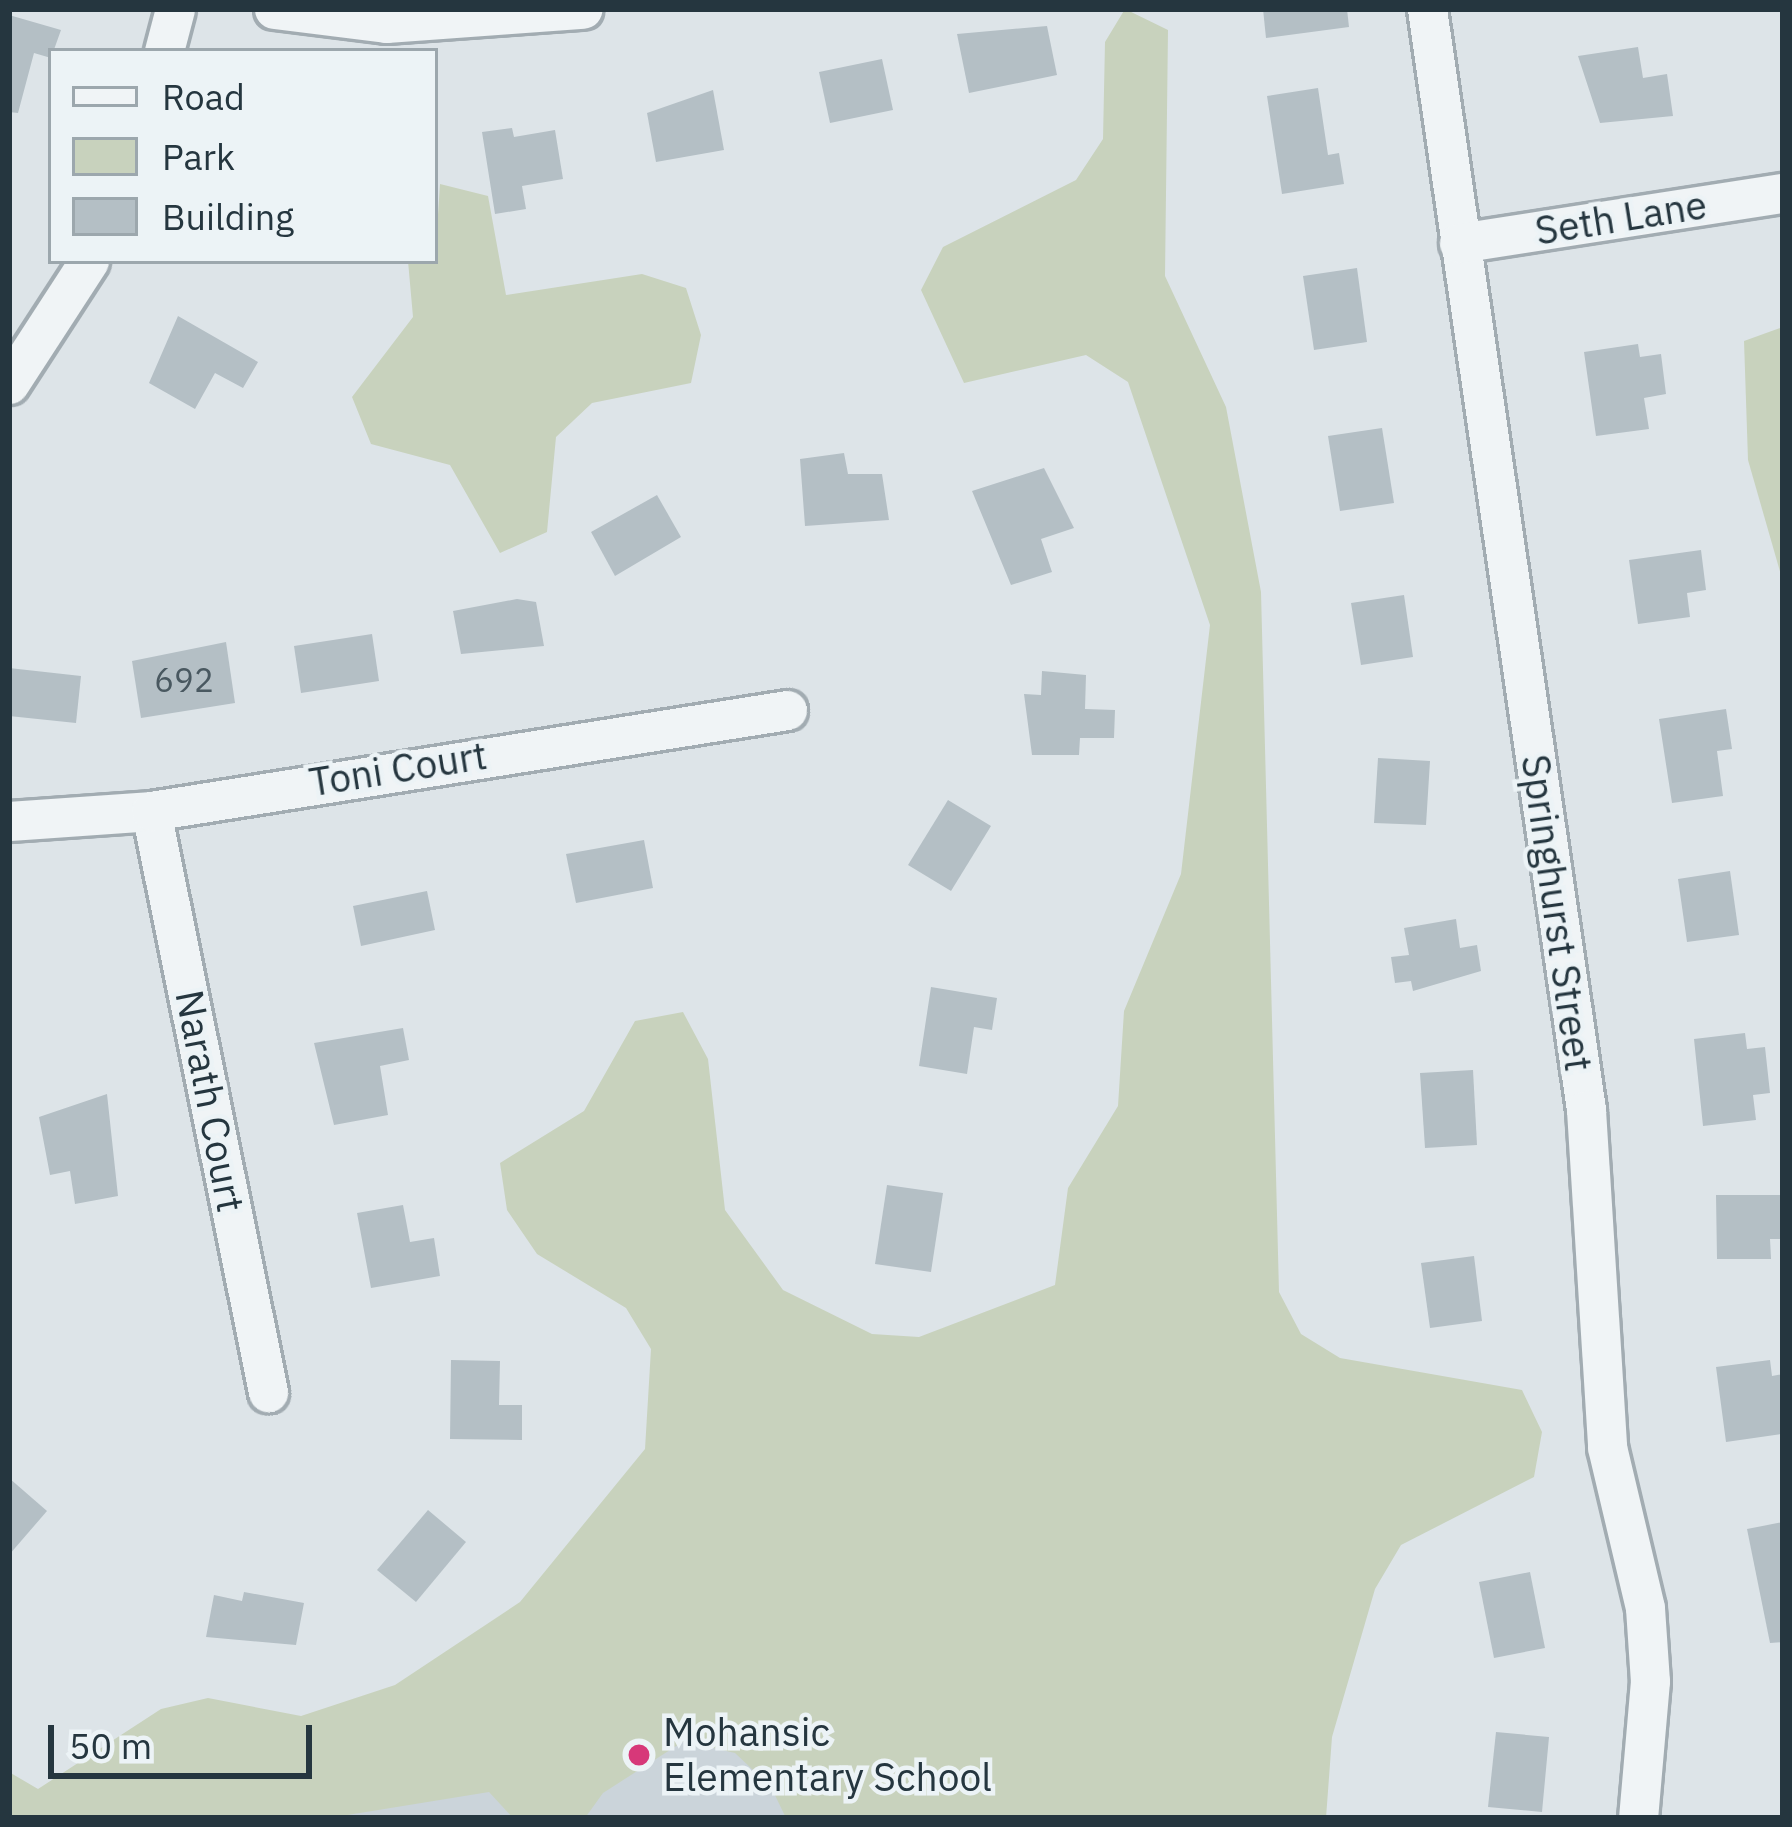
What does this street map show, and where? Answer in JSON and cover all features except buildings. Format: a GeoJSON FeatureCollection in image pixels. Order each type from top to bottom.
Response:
{"type":"FeatureCollection","features":[{"type":"Feature","properties":{"kind":"street"},"geometry":{"type":"LineString","coordinates":[[165,48],[175,9]]}},
{"type":"Feature","properties":{"kind":"street"},"geometry":{"type":"LineString","coordinates":[[274,9],[386,23],[583,9]]}},
{"type":"Feature","properties":{"kind":"street","name":"Springhurst Street"},"geometry":{"type":"LineString","coordinates":[[1427,9],[1586,1110],[1607,1447],[1645,1608],[1650,1681],[1638,1818]]}},
{"type":"Feature","properties":{"kind":"street","name":"Seth Lane"},"geometry":{"type":"LineString","coordinates":[[1459,243],[1783,193]]}},
{"type":"Feature","properties":{"kind":"street"},"geometry":{"type":"LineString","coordinates":[[9,384],[87,264]]}},
{"type":"Feature","properties":{"kind":"street","name":"Toni Court"},"geometry":{"type":"LineString","coordinates":[[9,821],[151,811],[787,710]]}},
{"type":"Feature","properties":{"kind":"street","name":"Narath Court"},"geometry":{"type":"LineString","coordinates":[[151,811],[268,1392]]}},
{"type":"Feature","properties":{"kind":"shaded area","name":"Mohansic Elementary School"},"geometry":{"type":"Polygon","coordinates":[[[801,1691],[863,1818],[94,1818],[801,1691]]]}},
{"type":"Feature","properties":{"kind":"green space"},"geometry":{"type":"Polygon","coordinates":[[[1125,9],[1168,30],[1165,276],[1226,407],[1261,592],[1279,1292],[1301,1334],[1340,1358],[1522,1390],[1542,1432],[1534,1477],[1401,1545],[1375,1589],[1332,1737],[1326,1818],[786,1818],[771,1787],[735,1753],[684,1741],[603,1793],[585,1818],[513,1818],[489,1792],[329,1818],[9,1818],[9,1772],[38,1789],[161,1709],[208,1698],[301,1716],[395,1685],[520,1602],[645,1449],[651,1349],[626,1308],[537,1254],[507,1210],[500,1163],[584,1111],[635,1021],[683,1012],[708,1059],[725,1210],[783,1290],[872,1334],[919,1337],[1055,1285],[1068,1188],[1118,1106],[1124,1011],[1181,874],[1210,625],[1128,382],[1086,355],[964,383],[921,290],[943,247],[1076,180],[1103,139],[1105,42],[1125,9]]]}},
{"type":"Feature","properties":{"kind":"green space"},"geometry":{"type":"Polygon","coordinates":[[[440,184],[488,196],[506,295],[642,274],[686,288],[701,335],[691,383],[592,403],[556,437],[547,532],[500,553],[450,465],[371,444],[352,397],[413,317],[408,264],[438,264],[440,184]]]}},
{"type":"Feature","properties":{"kind":"green space"},"geometry":{"type":"Polygon","coordinates":[[[1783,327],[1783,582],[1748,460],[1744,341],[1783,327]]]}},
{"type":"Feature","properties":{"kind":"place","name":"Mohansic Elementary School"},"geometry":{"type":"Point","coordinates":[639,1755]}}]}
